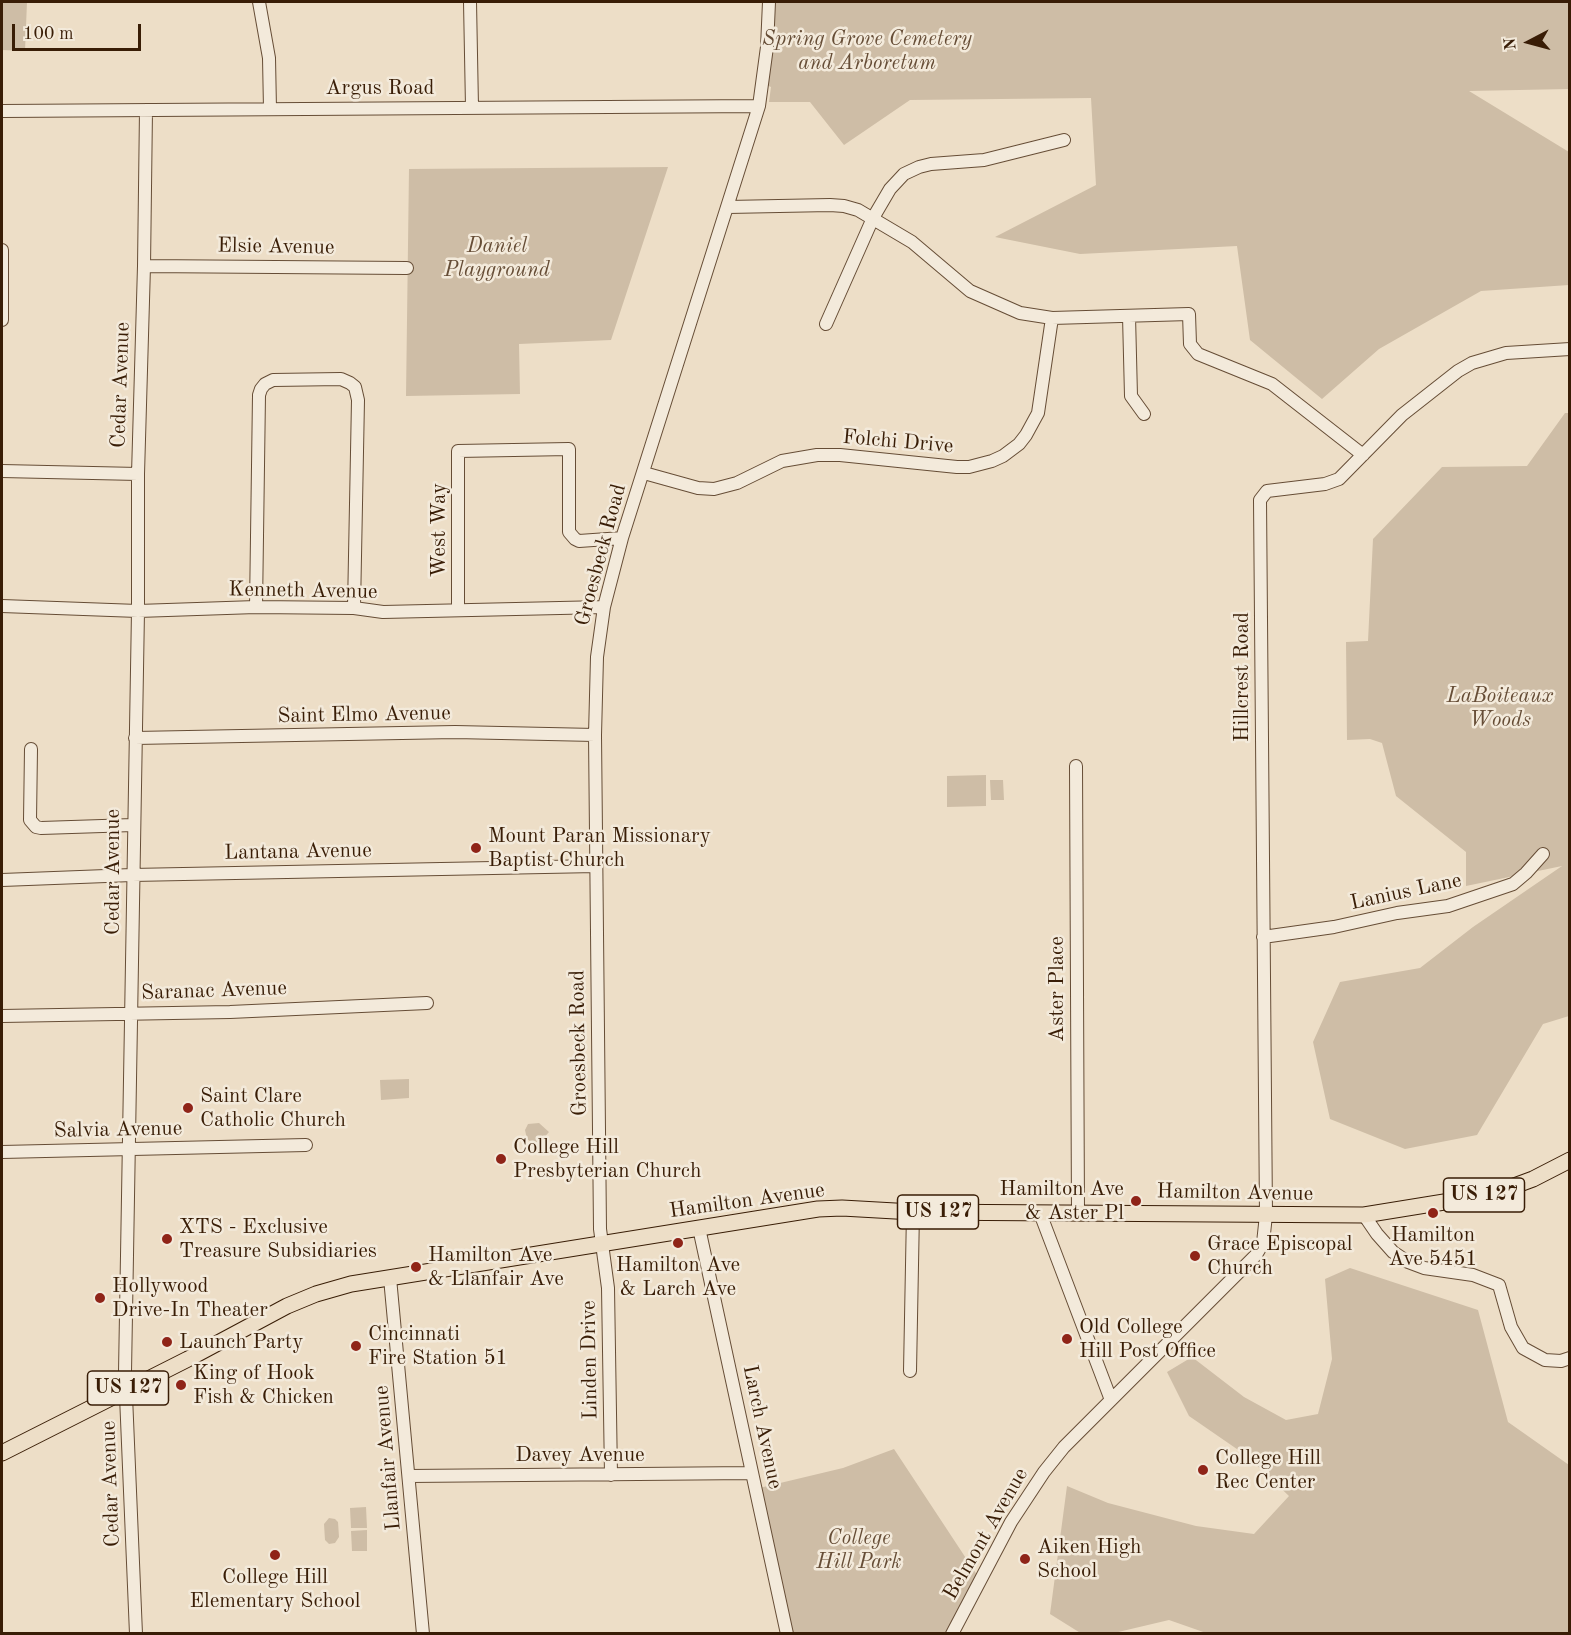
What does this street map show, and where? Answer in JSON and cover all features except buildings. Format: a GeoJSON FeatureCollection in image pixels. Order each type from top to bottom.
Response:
{"type":"FeatureCollection","features":[{"type":"Feature","properties":{"kind":"main road","name":"Hamilton Avenue"},"geometry":{"type":"LineString","coordinates":[[2,1453],[300,1300],[333,1288],[818,1209],[913,1212],[1364,1215],[1506,1190],[1569,1160]]}},
{"type":"Feature","properties":{"kind":"street"},"geometry":{"type":"LineString","coordinates":[[259,2],[269,58],[270,109]]}},
{"type":"Feature","properties":{"kind":"street"},"geometry":{"type":"LineString","coordinates":[[470,2],[472,108]]}},
{"type":"Feature","properties":{"kind":"street","name":"Groesbeck Road"},"geometry":{"type":"LineString","coordinates":[[603,1244],[600,1229],[595,676],[604,607],[622,538],[759,106],[767,47],[769,2]]}},
{"type":"Feature","properties":{"kind":"street","name":"Argus Road"},"geometry":{"type":"LineString","coordinates":[[2,111],[759,106]]}},
{"type":"Feature","properties":{"kind":"street","name":"Cedar Avenue"},"geometry":{"type":"LineString","coordinates":[[136,1634],[125,1372],[138,611],[138,474],[146,110]]}},
{"type":"Feature","properties":{"kind":"street"},"geometry":{"type":"LineString","coordinates":[[826,324],[873,218],[895,182],[904,174],[931,164],[984,160],[1064,141]]}},
{"type":"Feature","properties":{"kind":"street"},"geometry":{"type":"LineString","coordinates":[[728,207],[837,206],[858,210],[912,242],[959,285],[1020,314],[1052,318],[1189,314],[1190,344],[1198,354],[1272,384],[1363,454]]}},
{"type":"Feature","properties":{"kind":"street"},"geometry":{"type":"LineString","coordinates":[[2,250],[2,320]]}},
{"type":"Feature","properties":{"kind":"street","name":"Elsie Avenue"},"geometry":{"type":"LineString","coordinates":[[144,266],[407,268]]}},
{"type":"Feature","properties":{"kind":"street"},"geometry":{"type":"LineString","coordinates":[[1129,316],[1131,396],[1144,414]]}},
{"type":"Feature","properties":{"kind":"street","name":"Folchi Drive"},"geometry":{"type":"LineString","coordinates":[[644,473],[698,488],[714,489],[737,483],[783,461],[817,455],[840,454],[957,467],[969,467],[992,461],[1019,444],[1038,413],[1052,318]]}},
{"type":"Feature","properties":{"kind":"street","name":"Hillcrest Road"},"geometry":{"type":"LineString","coordinates":[[1266,1215],[1260,500],[1267,491],[1325,484],[1339,479],[1402,415],[1458,371],[1472,363],[1506,353],[1569,349]]}},
{"type":"Feature","properties":{"kind":"street"},"geometry":{"type":"LineString","coordinates":[[256,608],[259,395],[265,384],[270,381],[309,379],[344,380],[350,382],[357,393],[354,608]]}},
{"type":"Feature","properties":{"kind":"street","name":"West Way"},"geometry":{"type":"LineString","coordinates":[[458,610],[458,451],[569,449],[568,528],[572,536],[584,541],[622,538]]}},
{"type":"Feature","properties":{"kind":"street"},"geometry":{"type":"LineString","coordinates":[[2,471],[138,474]]}},
{"type":"Feature","properties":{"kind":"street","name":"Kenneth Avenue"},"geometry":{"type":"LineString","coordinates":[[2,606],[138,611],[354,608],[383,612],[604,607]]}},
{"type":"Feature","properties":{"kind":"street","name":"Saint Elmo Avenue"},"geometry":{"type":"LineString","coordinates":[[135,738],[455,732],[595,735]]}},
{"type":"Feature","properties":{"kind":"street"},"geometry":{"type":"LineString","coordinates":[[31,749],[30,820],[36,827],[133,825]]}},
{"type":"Feature","properties":{"kind":"street","name":"Aster Place"},"geometry":{"type":"LineString","coordinates":[[1076,766],[1078,1212]]}},
{"type":"Feature","properties":{"kind":"street","name":"Lanius Lane"},"geometry":{"type":"LineString","coordinates":[[1263,937],[1334,927],[1397,913],[1448,906],[1513,884],[1543,854]]}},
{"type":"Feature","properties":{"kind":"street","name":"Lantana Avenue"},"geometry":{"type":"LineString","coordinates":[[2,880],[132,875],[596,866]]}},
{"type":"Feature","properties":{"kind":"street","name":"Saranac Avenue"},"geometry":{"type":"LineString","coordinates":[[2,1016],[131,1014],[427,1003]]}},
{"type":"Feature","properties":{"kind":"street","name":"Salvia Avenue"},"geometry":{"type":"LineString","coordinates":[[2,1152],[306,1145]]}},
{"type":"Feature","properties":{"kind":"street"},"geometry":{"type":"LineString","coordinates":[[910,1371],[913,1212]]}},
{"type":"Feature","properties":{"kind":"street"},"geometry":{"type":"LineString","coordinates":[[1040,1212],[1111,1400]]}},
{"type":"Feature","properties":{"kind":"street","name":"Belmont Avenue"},"geometry":{"type":"LineString","coordinates":[[952,1634],[1011,1522],[1032,1489],[1064,1447],[1256,1255],[1263,1243],[1266,1215]]}},
{"type":"Feature","properties":{"kind":"street"},"geometry":{"type":"LineString","coordinates":[[1364,1215],[1393,1252],[1408,1262],[1424,1268],[1473,1275],[1499,1285],[1511,1327],[1523,1348],[1545,1360],[1569,1358]]}},
{"type":"Feature","properties":{"kind":"street","name":"Larch Avenue"},"geometry":{"type":"LineString","coordinates":[[699,1228],[787,1634]]}},
{"type":"Feature","properties":{"kind":"street","name":"Linden Drive"},"geometry":{"type":"LineString","coordinates":[[603,1244],[608,1288],[611,1475]]}},
{"type":"Feature","properties":{"kind":"street","name":"Llanfair Avenue"},"geometry":{"type":"LineString","coordinates":[[390,1278],[423,1634]]}},
{"type":"Feature","properties":{"kind":"street","name":"Davey Avenue"},"geometry":{"type":"LineString","coordinates":[[409,1476],[752,1473]]}},
{"type":"Feature","properties":{"kind":"green space"},"geometry":{"type":"Polygon","coordinates":[[[2,2],[27,2],[25,51],[2,50],[2,2]]]}},
{"type":"Feature","properties":{"kind":"green space","name":"Spring Grove Cemetery and Arboretum"},"geometry":{"type":"Polygon","coordinates":[[[769,2],[1569,2],[1569,89],[1469,91],[1569,152],[1569,285],[1481,291],[1379,349],[1322,399],[1250,340],[1237,246],[1080,254],[995,237],[1096,185],[1091,98],[910,100],[844,145],[810,102],[769,102],[771,87],[762,83],[769,2]]]}},
{"type":"Feature","properties":{"kind":"green space","name":"Daniel Playground"},"geometry":{"type":"Polygon","coordinates":[[[668,167],[611,340],[519,344],[520,394],[406,396],[409,169],[668,167]]]}},
{"type":"Feature","properties":{"kind":"green space","name":"LaBoiteaux Woods"},"geometry":{"type":"Polygon","coordinates":[[[1565,413],[1569,413],[1569,1016],[1543,1024],[1477,1135],[1405,1149],[1330,1119],[1313,1042],[1340,982],[1420,968],[1473,927],[1562,866],[1466,886],[1466,852],[1396,796],[1382,743],[1370,739],[1347,740],[1346,642],[1368,641],[1373,539],[1442,467],[1527,466],[1565,413]]]}},
{"type":"Feature","properties":{"kind":"green space"},"geometry":{"type":"Polygon","coordinates":[[[986,775],[986,806],[947,807],[947,776],[986,775]]]}},
{"type":"Feature","properties":{"kind":"green space"},"geometry":{"type":"Polygon","coordinates":[[[990,780],[1003,780],[1004,800],[991,800],[990,780]]]}},
{"type":"Feature","properties":{"kind":"green space"},"geometry":{"type":"Polygon","coordinates":[[[409,1079],[409,1098],[381,1100],[380,1080],[409,1079]]]}},
{"type":"Feature","properties":{"kind":"green space"},"geometry":{"type":"Polygon","coordinates":[[[539,1123],[549,1132],[538,1142],[530,1141],[527,1139],[525,1130],[528,1124],[539,1123]]]}},
{"type":"Feature","properties":{"kind":"green space"},"geometry":{"type":"Polygon","coordinates":[[[1350,1268],[1478,1310],[1508,1422],[1569,1465],[1569,1633],[1209,1634],[1169,1620],[1114,1633],[1082,1634],[1050,1614],[1067,1486],[1108,1503],[1196,1526],[1254,1534],[1289,1496],[1247,1456],[1189,1416],[1167,1372],[1192,1357],[1244,1397],[1286,1420],[1318,1414],[1332,1359],[1325,1279],[1350,1268]]]}},
{"type":"Feature","properties":{"kind":"green space","name":"College Hill Park"},"geometry":{"type":"Polygon","coordinates":[[[894,1449],[981,1581],[952,1633],[787,1633],[755,1489],[843,1468],[894,1449]]]}},
{"type":"Feature","properties":{"kind":"green space"},"geometry":{"type":"Polygon","coordinates":[[[366,1507],[367,1528],[351,1528],[350,1508],[366,1507]]]}},
{"type":"Feature","properties":{"kind":"green space"},"geometry":{"type":"Polygon","coordinates":[[[329,1518],[338,1522],[339,1537],[335,1543],[329,1544],[325,1540],[324,1524],[329,1518]]]}},
{"type":"Feature","properties":{"kind":"green space"},"geometry":{"type":"Polygon","coordinates":[[[367,1530],[367,1551],[352,1551],[351,1531],[367,1530]]]}},
{"type":"Feature","properties":{"kind":"place","name":"Mount Paran Missionary Baptist Church"},"geometry":{"type":"Point","coordinates":[476,848]}},
{"type":"Feature","properties":{"kind":"place","name":"Saint Clare Catholic Church"},"geometry":{"type":"Point","coordinates":[188,1108]}},
{"type":"Feature","properties":{"kind":"place","name":"College Hill Presbyterian Church"},"geometry":{"type":"Point","coordinates":[501,1159]}},
{"type":"Feature","properties":{"kind":"place","name":"Hamilton Ave & Aster Pl"},"geometry":{"type":"Point","coordinates":[1136,1201]}},
{"type":"Feature","properties":{"kind":"place","name":"Hamilton Ave 5451"},"geometry":{"type":"Point","coordinates":[1433,1213]}},
{"type":"Feature","properties":{"kind":"place","name":"XTS - Exclusive Treasure Subsidiaries"},"geometry":{"type":"Point","coordinates":[167,1239]}},
{"type":"Feature","properties":{"kind":"place","name":"Hamilton Ave & Larch Ave"},"geometry":{"type":"Point","coordinates":[678,1243]}},
{"type":"Feature","properties":{"kind":"place","name":"Grace Episcopal Church"},"geometry":{"type":"Point","coordinates":[1195,1256]}},
{"type":"Feature","properties":{"kind":"place","name":"Hamilton Ave & Llanfair Ave"},"geometry":{"type":"Point","coordinates":[416,1267]}},
{"type":"Feature","properties":{"kind":"place","name":"Hollywood Drive-In Theater"},"geometry":{"type":"Point","coordinates":[100,1298]}},
{"type":"Feature","properties":{"kind":"place","name":"Old College Hill Post Office"},"geometry":{"type":"Point","coordinates":[1067,1339]}},
{"type":"Feature","properties":{"kind":"place","name":"Launch Party"},"geometry":{"type":"Point","coordinates":[167,1342]}},
{"type":"Feature","properties":{"kind":"place","name":"Cincinnati Fire Station 51"},"geometry":{"type":"Point","coordinates":[356,1346]}},
{"type":"Feature","properties":{"kind":"place","name":"King of Hook Fish & Chicken"},"geometry":{"type":"Point","coordinates":[181,1385]}},
{"type":"Feature","properties":{"kind":"place","name":"College Hill Rec Center"},"geometry":{"type":"Point","coordinates":[1203,1470]}},
{"type":"Feature","properties":{"kind":"place","name":"College Hill Elementary School"},"geometry":{"type":"Point","coordinates":[275,1555]}},
{"type":"Feature","properties":{"kind":"place","name":"Aiken High School"},"geometry":{"type":"Point","coordinates":[1025,1559]}}]}
